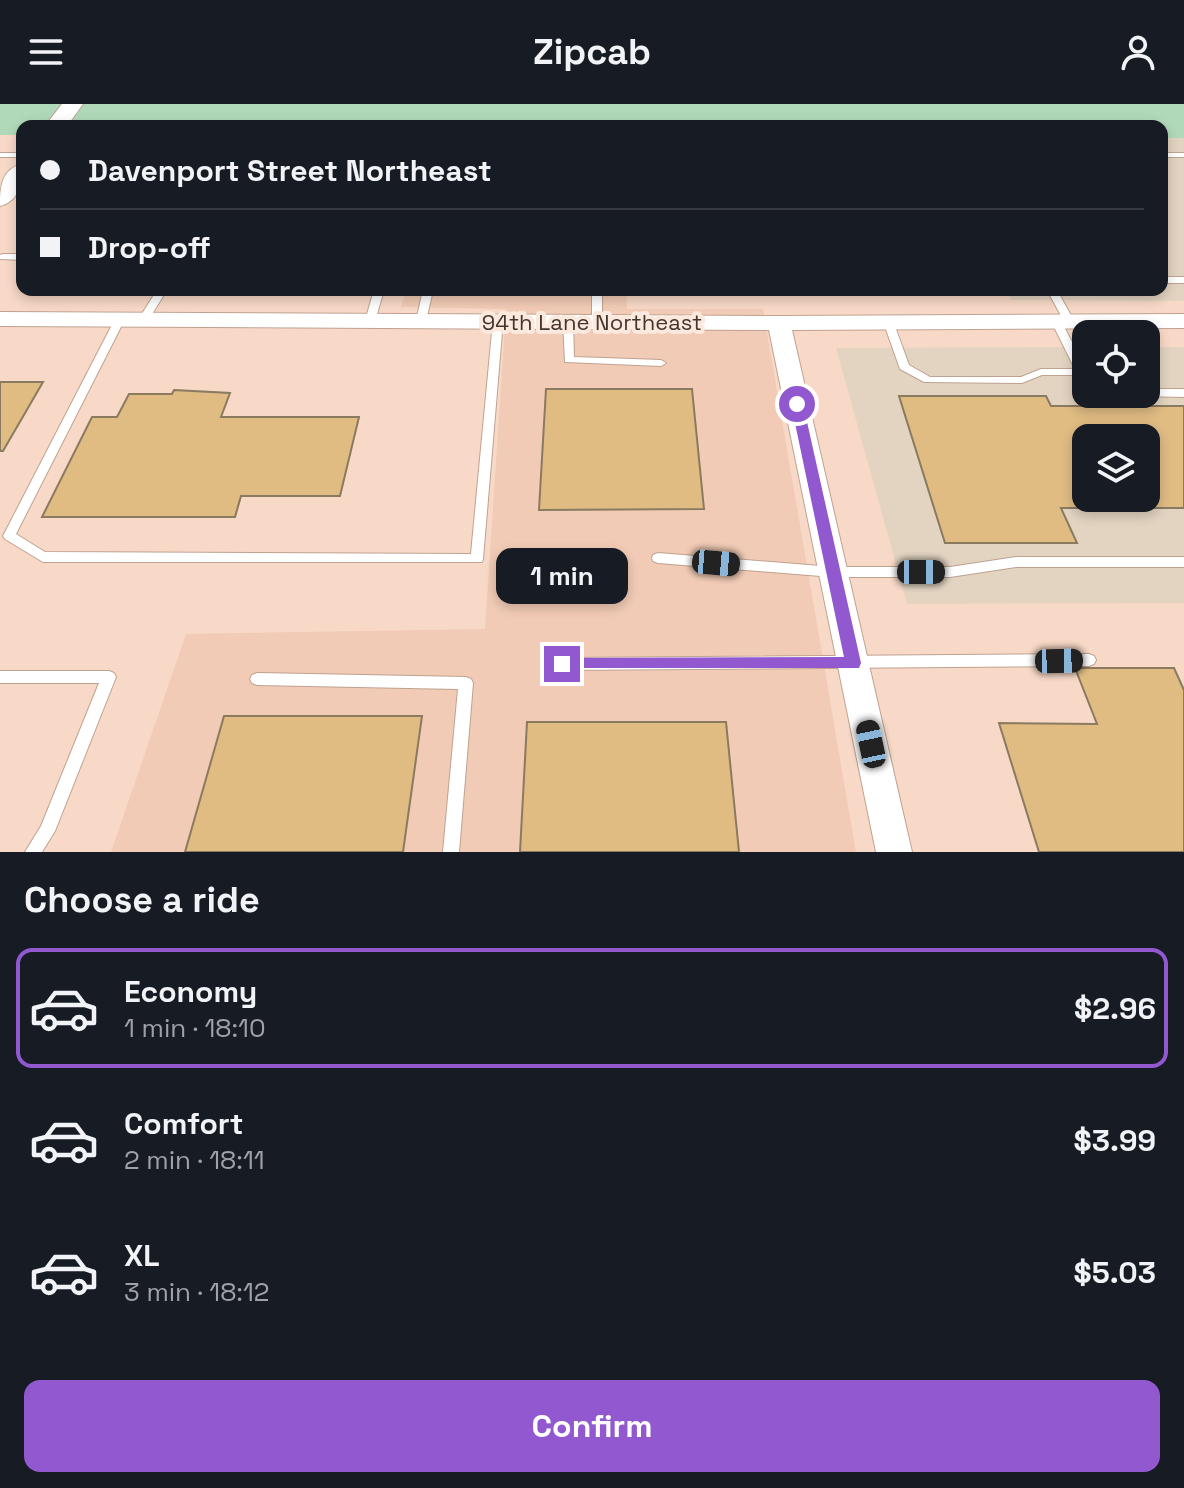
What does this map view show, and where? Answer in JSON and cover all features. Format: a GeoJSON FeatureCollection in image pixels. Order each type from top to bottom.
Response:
{"type":"FeatureCollection","features":[{"type":"Feature","properties":{"kind":"street"},"geometry":{"type":"LineString","coordinates":[[61,120],[73,104]]}},
{"type":"Feature","properties":{"kind":"street"},"geometry":{"type":"LineString","coordinates":[[0,198],[16,178]]}},
{"type":"Feature","properties":{"kind":"street","name":"94th Lane Northeast"},"geometry":{"type":"LineString","coordinates":[[0,319],[779,323],[1184,321]]}},
{"type":"Feature","properties":{"kind":"street"},"geometry":{"type":"LineString","coordinates":[[779,323],[894,852]]}},
{"type":"Feature","properties":{"kind":"lane"},"geometry":{"type":"LineString","coordinates":[[3,257],[16,257]]}},
{"type":"Feature","properties":{"kind":"lane"},"geometry":{"type":"LineString","coordinates":[[143,320],[158,296]]}},
{"type":"Feature","properties":{"kind":"lane"},"geometry":{"type":"LineString","coordinates":[[370,321],[377,296]]}},
{"type":"Feature","properties":{"kind":"lane"},"geometry":{"type":"LineString","coordinates":[[421,321],[427,296]]}},
{"type":"Feature","properties":{"kind":"lane"},"geometry":{"type":"LineString","coordinates":[[597,296],[597,321]]}},
{"type":"Feature","properties":{"kind":"lane"},"geometry":{"type":"LineString","coordinates":[[1054,296],[1072,345]]}},
{"type":"Feature","properties":{"kind":"lane"},"geometry":{"type":"LineString","coordinates":[[120,319],[9,536],[43,557],[477,559],[498,321]]}},
{"type":"Feature","properties":{"kind":"lane"},"geometry":{"type":"LineString","coordinates":[[568,321],[569,360],[661,363]]}},
{"type":"Feature","properties":{"kind":"lane"},"geometry":{"type":"LineString","coordinates":[[888,321],[904,367],[928,380],[1022,380],[1041,372],[1072,373]]}},
{"type":"Feature","properties":{"kind":"lane"},"geometry":{"type":"LineString","coordinates":[[1160,393],[1184,393]]}},
{"type":"Feature","properties":{"kind":"lane"},"geometry":{"type":"LineString","coordinates":[[658,558],[833,572],[950,572],[1016,562],[1184,562]]}},
{"type":"Feature","properties":{"kind":"lane"},"geometry":{"type":"LineString","coordinates":[[562,664],[1089,660]]}},
{"type":"Feature","properties":{"kind":"lane"},"geometry":{"type":"LineString","coordinates":[[0,677],[109,677],[47,831],[33,852]]}},
{"type":"Feature","properties":{"kind":"lane"},"geometry":{"type":"LineString","coordinates":[[257,679],[466,683],[451,852]]}},
{"type":"Feature","properties":{"kind":"shaded area"},"geometry":{"type":"Polygon","coordinates":[[[1168,138],[1184,138],[1184,301],[1011,300],[1009,296],[1168,296],[1168,138]]]}},
{"type":"Feature","properties":{"kind":"shaded area"},"geometry":{"type":"Polygon","coordinates":[[[404,296],[626,296],[627,309],[763,309],[856,852],[111,852],[186,634],[485,629],[506,309],[401,307],[404,296]]]}},
{"type":"Feature","properties":{"kind":"shaded area"},"geometry":{"type":"Polygon","coordinates":[[[1072,347],[1072,408],[1160,408],[1160,347],[1184,347],[1184,603],[907,604],[836,348],[1072,347]]]}},
{"type":"Feature","properties":{"kind":"green space"},"geometry":{"type":"Polygon","coordinates":[[[0,104],[1184,104],[1184,138],[1168,138],[1168,120],[16,120],[16,135],[0,135],[0,104]]]}},
{"type":"Feature","properties":{"kind":"building"},"geometry":{"type":"Polygon","coordinates":[[[0,382],[43,382],[3,451],[0,451],[0,382]]]}},
{"type":"Feature","properties":{"kind":"building"},"geometry":{"type":"Polygon","coordinates":[[[546,389],[692,389],[704,509],[539,510],[546,389]]]}},
{"type":"Feature","properties":{"kind":"building"},"geometry":{"type":"Polygon","coordinates":[[[174,390],[230,393],[221,417],[359,417],[340,496],[241,496],[235,517],[42,517],[92,417],[117,417],[129,394],[172,394],[174,390]]]}},
{"type":"Feature","properties":{"kind":"building"},"geometry":{"type":"Polygon","coordinates":[[[899,396],[1046,396],[1051,406],[1072,408],[1184,406],[1184,508],[1160,508],[1160,424],[1072,424],[1072,508],[1061,508],[1077,543],[945,543],[899,396]]]}},
{"type":"Feature","properties":{"kind":"building"},"geometry":{"type":"Polygon","coordinates":[[[1075,668],[1174,668],[1184,690],[1184,852],[1039,852],[999,723],[1097,724],[1075,668]]]}},
{"type":"Feature","properties":{"kind":"building"},"geometry":{"type":"Polygon","coordinates":[[[224,716],[422,716],[403,852],[185,852],[224,716]]]}},
{"type":"Feature","properties":{"kind":"building"},"geometry":{"type":"Polygon","coordinates":[[[527,722],[726,722],[739,852],[520,852],[527,722]]]}},
{"type":"Feature","properties":{"kind":"route"},"geometry":{"type":"LineString","coordinates":[[562,664],[853,663],[797,404]]}}]}
